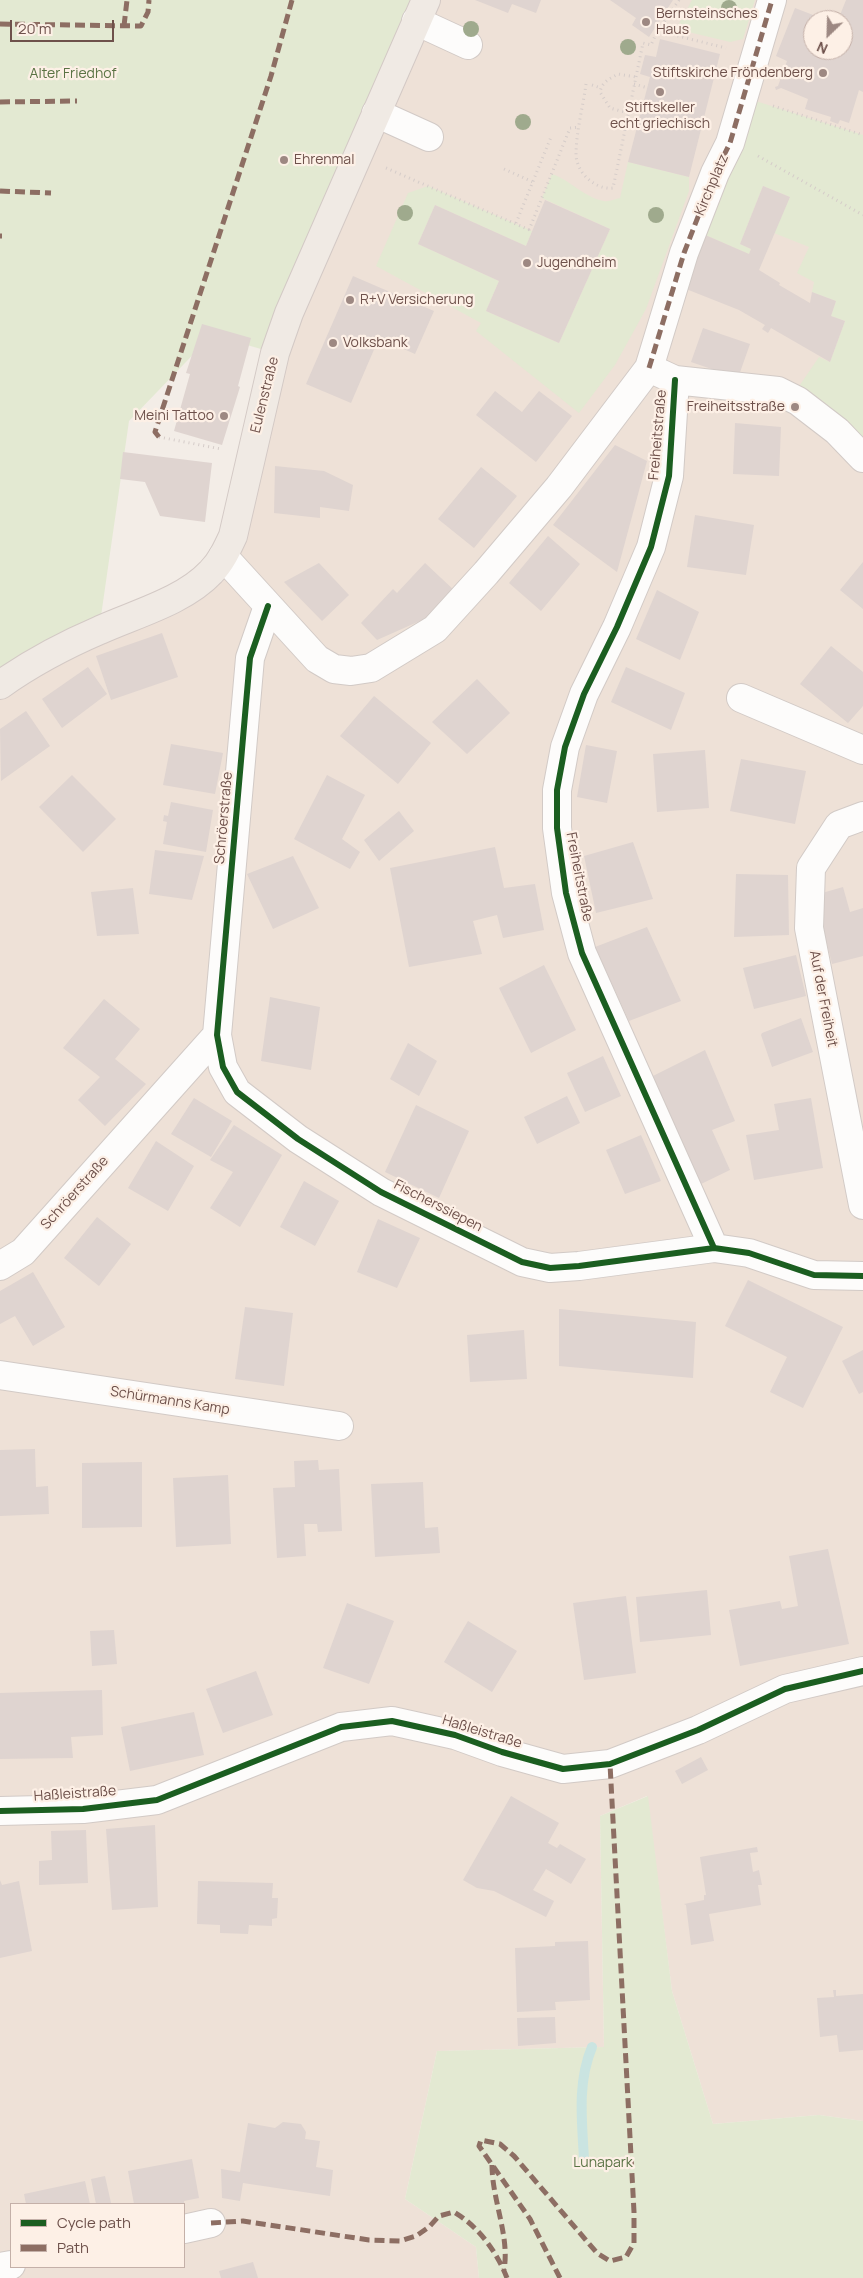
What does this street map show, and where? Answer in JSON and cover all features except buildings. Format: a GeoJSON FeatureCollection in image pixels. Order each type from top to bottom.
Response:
{"type":"FeatureCollection","features":[{"type":"Feature","properties":{"kind":"main road","name":"Eulenstraße"},"geometry":{"type":"LineString","coordinates":[[0,685],[30,664],[99,630],[164,603],[211,573],[223,556],[232,536],[275,353],[289,313],[421,11]]}},
{"type":"Feature","properties":{"kind":"street","name":"Kirchplatz"},"geometry":{"type":"LineString","coordinates":[[649,368],[675,277],[715,173],[730,143],[772,0]]}},
{"type":"Feature","properties":{"kind":"street"},"geometry":{"type":"LineString","coordinates":[[421,11],[468,45]]}},
{"type":"Feature","properties":{"kind":"street"},"geometry":{"type":"LineString","coordinates":[[376,113],[429,137]]}},
{"type":"Feature","properties":{"kind":"street","name":"Freiheitstraße"},"geometry":{"type":"LineString","coordinates":[[223,556],[317,659],[334,668],[351,671],[371,668],[435,629],[486,574],[558,487],[649,368],[675,380],[778,391],[798,402],[837,431],[863,458]]}},
{"type":"Feature","properties":{"kind":"street","name":"Freiheitstraße"},"geometry":{"type":"LineString","coordinates":[[675,380],[670,476],[653,538],[618,627],[584,694],[565,747],[556,790],[557,828],[566,893],[582,953],[714,1248]]}},
{"type":"Feature","properties":{"kind":"street","name":"Schröerstraße"},"geometry":{"type":"LineString","coordinates":[[0,1266],[22,1252],[217,1035],[250,658],[268,606]]}},
{"type":"Feature","properties":{"kind":"street"},"geometry":{"type":"LineString","coordinates":[[741,698],[863,750]]}},
{"type":"Feature","properties":{"kind":"street","name":"Auf der Freiheit"},"geometry":{"type":"LineString","coordinates":[[863,816],[839,826],[811,868],[809,928],[863,1205]]}},
{"type":"Feature","properties":{"kind":"street","name":"Fischerssiepen"},"geometry":{"type":"LineString","coordinates":[[217,1035],[223,1067],[237,1092],[298,1139],[381,1192],[522,1262],[550,1268],[579,1266],[714,1248]]}},
{"type":"Feature","properties":{"kind":"street"},"geometry":{"type":"LineString","coordinates":[[714,1248],[749,1253],[814,1275],[863,1276]]}},
{"type":"Feature","properties":{"kind":"street","name":"Schürmanns Kamp"},"geometry":{"type":"LineString","coordinates":[[0,1375],[339,1426]]}},
{"type":"Feature","properties":{"kind":"street","name":"Haßleistraße"},"geometry":{"type":"LineString","coordinates":[[0,1811],[83,1809],[157,1800],[341,1727],[392,1721],[454,1735],[502,1752],[563,1769],[610,1764],[698,1730],[785,1689],[863,1671]]}},
{"type":"Feature","properties":{"kind":"street"},"geometry":{"type":"LineString","coordinates":[[185,2229],[211,2223]]}},
{"type":"Feature","properties":{"kind":"path"},"geometry":{"type":"LineString","coordinates":[[586,84],[576,156],[581,171],[591,181],[604,189],[614,188],[642,43],[652,45],[658,31],[679,0]]}},
{"type":"Feature","properties":{"kind":"path"},"geometry":{"type":"LineString","coordinates":[[658,31],[756,54]]}},
{"type":"Feature","properties":{"kind":"path"},"geometry":{"type":"LineString","coordinates":[[628,113],[610,108],[600,92],[602,84],[618,74],[636,77]]}},
{"type":"Feature","properties":{"kind":"path"},"geometry":{"type":"LineString","coordinates":[[634,84],[648,88]]}},
{"type":"Feature","properties":{"kind":"path"},"geometry":{"type":"LineString","coordinates":[[592,85],[601,88]]}},
{"type":"Feature","properties":{"kind":"path"},"geometry":{"type":"LineString","coordinates":[[743,97],[863,135]]}},
{"type":"Feature","properties":{"kind":"path"},"geometry":{"type":"LineString","coordinates":[[358,156],[530,231],[570,128],[580,127]]}},
{"type":"Feature","properties":{"kind":"path"},"geometry":{"type":"LineString","coordinates":[[516,224],[551,137]]}},
{"type":"Feature","properties":{"kind":"path"},"geometry":{"type":"LineString","coordinates":[[773,163],[863,215]]}},
{"type":"Feature","properties":{"kind":"path"},"geometry":{"type":"LineString","coordinates":[[504,170],[533,182]]}},
{"type":"Feature","properties":{"kind":"path"},"geometry":{"type":"LineString","coordinates":[[159,437],[251,455]]}},
{"type":"Feature","properties":{"kind":"shaded area"},"geometry":{"type":"Polygon","coordinates":[[[426,0],[863,0],[863,2121],[819,2115],[713,2124],[672,1991],[647,1796],[600,1816],[604,2047],[437,2051],[405,2199],[476,2247],[479,2278],[0,2278],[0,685],[211,573],[275,353],[426,0]]]}},
{"type":"Feature","properties":{"kind":"green space","name":"Alter Friedhof"},"geometry":{"type":"Polygon","coordinates":[[[0,0],[426,0],[275,353],[212,335],[129,421],[99,630],[0,685],[0,0]]]}},
{"type":"Feature","properties":{"kind":"green space"},"geometry":{"type":"Polygon","coordinates":[[[692,0],[755,0],[743,39],[730,42],[676,29],[692,0]]]}},
{"type":"Feature","properties":{"kind":"green space"},"geometry":{"type":"Polygon","coordinates":[[[743,97],[863,135],[863,458],[791,398],[819,357],[830,362],[845,321],[831,316],[836,301],[812,292],[814,282],[797,273],[809,247],[774,233],[790,197],[763,186],[740,244],[751,249],[749,254],[703,234],[743,97]]]}},
{"type":"Feature","properties":{"kind":"green space"},"geometry":{"type":"Polygon","coordinates":[[[628,162],[689,177],[689,191],[646,309],[615,365],[579,413],[476,331],[481,323],[376,266],[408,193],[428,186],[532,231],[526,246],[435,205],[418,244],[499,281],[486,311],[559,343],[610,229],[542,198],[552,174],[597,199],[608,201],[620,198],[628,162]]]}},
{"type":"Feature","properties":{"kind":"green space","name":"Lunapark"},"geometry":{"type":"Polygon","coordinates":[[[648,1796],[672,1991],[713,2124],[819,2115],[863,2121],[863,2278],[479,2278],[476,2247],[405,2199],[437,2051],[604,2047],[600,1816],[648,1796]]]}},
{"type":"Feature","properties":{"kind":"waterway"},"geometry":{"type":"LineString","coordinates":[[584,2159],[582,2088],[587,2061],[592,2047]]}},
{"type":"Feature","properties":{"kind":"marked path"},"geometry":{"type":"LineString","coordinates":[[124,26],[127,0]]}},
{"type":"Feature","properties":{"kind":"marked path"},"geometry":{"type":"LineString","coordinates":[[0,24],[141,26],[148,12],[149,0]]}},
{"type":"Feature","properties":{"kind":"marked path"},"geometry":{"type":"LineString","coordinates":[[159,437],[155,432],[271,76],[292,0]]}},
{"type":"Feature","properties":{"kind":"marked path"},"geometry":{"type":"LineString","coordinates":[[649,368],[684,253],[715,173],[730,143],[772,0]]}},
{"type":"Feature","properties":{"kind":"marked path"},"geometry":{"type":"LineString","coordinates":[[0,102],[77,101]]}},
{"type":"Feature","properties":{"kind":"marked path"},"geometry":{"type":"LineString","coordinates":[[0,191],[51,193]]}},
{"type":"Feature","properties":{"kind":"marked path"},"geometry":{"type":"LineString","coordinates":[[560,2278],[530,2219],[479,2146],[481,2140],[500,2144],[514,2156],[597,2253],[610,2261],[626,2257],[634,2243],[634,2212],[610,1764]]}},
{"type":"Feature","properties":{"kind":"marked path"},"geometry":{"type":"LineString","coordinates":[[492,2165],[505,2244],[504,2270]]}},
{"type":"Feature","properties":{"kind":"marked path"},"geometry":{"type":"LineString","coordinates":[[211,2223],[243,2221],[369,2240],[400,2241],[416,2236],[429,2227],[439,2216],[454,2212],[486,2240],[507,2278]]}},
{"type":"Feature","properties":{"kind":"cycle path"},"geometry":{"type":"LineString","coordinates":[[675,380],[669,476],[651,547],[617,627],[584,694],[565,747],[557,790],[557,828],[566,893],[582,953],[714,1248],[749,1253],[814,1275],[863,1276]]}},
{"type":"Feature","properties":{"kind":"cycle path"},"geometry":{"type":"LineString","coordinates":[[268,606],[250,658],[217,1035],[223,1067],[237,1092],[298,1139],[381,1192],[522,1262],[550,1268],[579,1266],[714,1248]]}},
{"type":"Feature","properties":{"kind":"cycle path"},"geometry":{"type":"LineString","coordinates":[[0,1811],[83,1809],[157,1800],[341,1727],[392,1721],[455,1735],[502,1752],[563,1769],[610,1764],[698,1730],[785,1689],[863,1671]]}},
{"type":"Feature","properties":{"kind":"place","name":"Bernsteinsches Haus"},"geometry":{"type":"Point","coordinates":[646,22]}},
{"type":"Feature","properties":{"kind":"place","name":"Stiftskirche Fröndenberg"},"geometry":{"type":"Point","coordinates":[823,73]}},
{"type":"Feature","properties":{"kind":"place","name":"Stiftskeller echt griechisch"},"geometry":{"type":"Point","coordinates":[660,92]}},
{"type":"Feature","properties":{"kind":"place","name":"Ehrenmal"},"geometry":{"type":"Point","coordinates":[284,160]}},
{"type":"Feature","properties":{"kind":"place","name":"Jugendheim"},"geometry":{"type":"Point","coordinates":[527,263]}},
{"type":"Feature","properties":{"kind":"place","name":"R+V Versicherung"},"geometry":{"type":"Point","coordinates":[350,300]}},
{"type":"Feature","properties":{"kind":"place","name":"Volksbank"},"geometry":{"type":"Point","coordinates":[333,343]}},
{"type":"Feature","properties":{"kind":"place","name":"Freiheitsstraße"},"geometry":{"type":"Point","coordinates":[795,407]}},
{"type":"Feature","properties":{"kind":"place","name":"Meini Tattoo"},"geometry":{"type":"Point","coordinates":[224,416]}}]}
